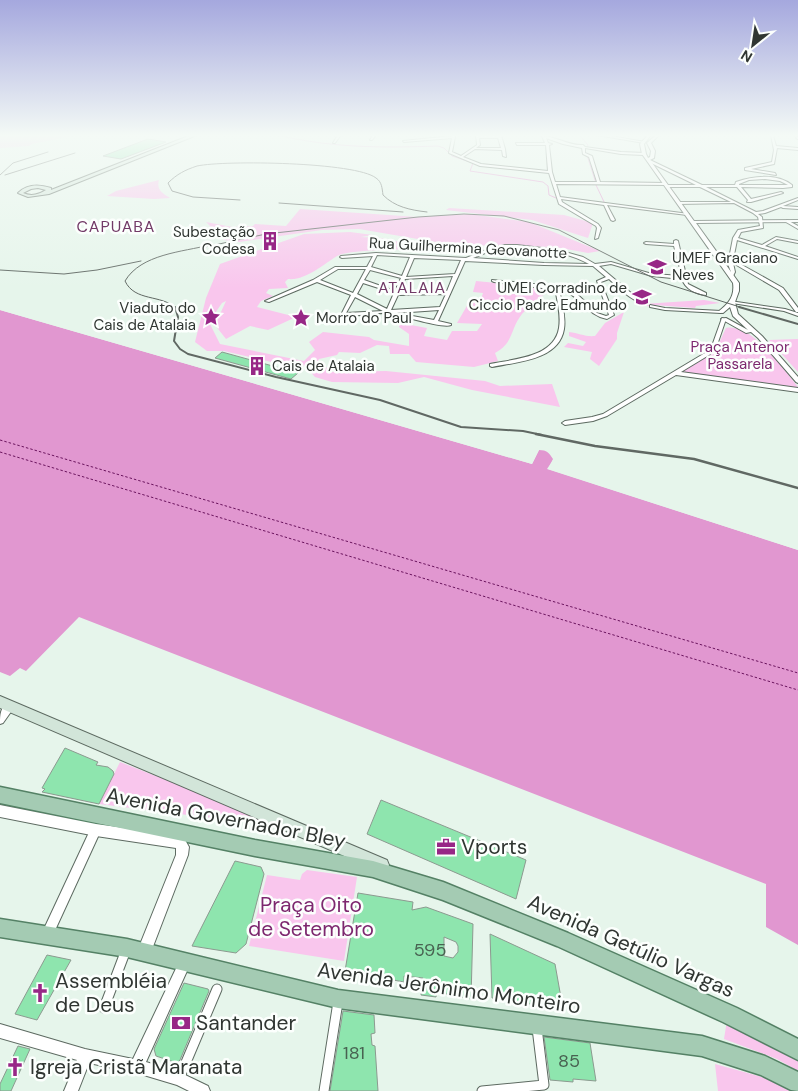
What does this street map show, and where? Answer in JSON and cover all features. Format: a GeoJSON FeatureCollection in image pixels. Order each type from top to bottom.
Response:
{"type":"FeatureCollection","features":[{"type":"Feature","properties":{"kind":"main road"},"geometry":{"type":"LineString","coordinates":[[48,186],[26,189],[20,193],[28,196],[42,194],[68,186]]}},
{"type":"Feature","properties":{"kind":"main road"},"geometry":{"type":"LineString","coordinates":[[42,194],[49,190],[43,187]]}},
{"type":"Feature","properties":{"kind":"main road"},"geometry":{"type":"LineString","coordinates":[[5,704],[273,820],[443,890]]}},
{"type":"Feature","properties":{"kind":"main road","name":"Avenida Governador Bley"},"geometry":{"type":"LineString","coordinates":[[0,795],[256,848],[373,869],[443,890]]}},
{"type":"Feature","properties":{"kind":"main road","name":"Avenida Getúlio Vargas"},"geometry":{"type":"LineString","coordinates":[[443,890],[562,939],[730,1016],[798,1050]]}},
{"type":"Feature","properties":{"kind":"main road","name":"Avenida Jerônimo Monteiro"},"geometry":{"type":"LineString","coordinates":[[0,928],[136,950],[338,999],[702,1046],[765,1066],[798,1083]]}},
{"type":"Feature","properties":{"kind":"street"},"geometry":{"type":"LineString","coordinates":[[555,186],[560,203],[597,225],[599,228],[596,238]]}},
{"type":"Feature","properties":{"kind":"street"},"geometry":{"type":"LineString","coordinates":[[565,423],[602,417],[710,352],[721,328],[722,316],[732,302],[737,288],[731,275],[667,186]]}},
{"type":"Feature","properties":{"kind":"street"},"geometry":{"type":"LineString","coordinates":[[699,186],[790,186]]}},
{"type":"Feature","properties":{"kind":"street"},"geometry":{"type":"LineString","coordinates":[[699,186],[756,213],[762,222],[762,227],[739,231],[735,238],[730,265],[733,273],[731,275]]}},
{"type":"Feature","properties":{"kind":"street"},"geometry":{"type":"LineString","coordinates":[[738,186],[751,201]]}},
{"type":"Feature","properties":{"kind":"street"},"geometry":{"type":"LineString","coordinates":[[679,203],[735,203],[781,193]]}},
{"type":"Feature","properties":{"kind":"street"},"geometry":{"type":"LineString","coordinates":[[559,198],[658,212],[687,214]]}},
{"type":"Feature","properties":{"kind":"street"},"geometry":{"type":"LineString","coordinates":[[756,213],[780,207],[798,199]]}},
{"type":"Feature","properties":{"kind":"street"},"geometry":{"type":"LineString","coordinates":[[605,204],[613,220]]}},
{"type":"Feature","properties":{"kind":"street"},"geometry":{"type":"LineString","coordinates":[[780,207],[798,208]]}},
{"type":"Feature","properties":{"kind":"street"},"geometry":{"type":"LineString","coordinates":[[788,221],[798,228]]}},
{"type":"Feature","properties":{"kind":"street"},"geometry":{"type":"LineString","coordinates":[[692,222],[798,221]]}},
{"type":"Feature","properties":{"kind":"street"},"geometry":{"type":"LineString","coordinates":[[735,238],[798,258]]}},
{"type":"Feature","properties":{"kind":"street"},"geometry":{"type":"LineString","coordinates":[[763,246],[776,238],[798,242]]}},
{"type":"Feature","properties":{"kind":"street"},"geometry":{"type":"LineString","coordinates":[[646,243],[676,243],[689,287],[704,294]]}},
{"type":"Feature","properties":{"kind":"street"},"geometry":{"type":"LineString","coordinates":[[435,322],[464,260],[497,248],[523,247],[559,252],[581,258],[593,265],[628,294],[645,303]]}},
{"type":"Feature","properties":{"kind":"street"},"geometry":{"type":"LineString","coordinates":[[788,255],[798,250]]}},
{"type":"Feature","properties":{"kind":"street"},"geometry":{"type":"LineString","coordinates":[[376,254],[352,294],[343,315],[442,308]]}},
{"type":"Feature","properties":{"kind":"street","name":"Rua Guilhermina Geovanotte"},"geometry":{"type":"LineString","coordinates":[[342,257],[376,254],[544,264],[615,264],[636,272],[685,278]]}},
{"type":"Feature","properties":{"kind":"street"},"geometry":{"type":"LineString","coordinates":[[388,312],[412,257]]}},
{"type":"Feature","properties":{"kind":"street"},"geometry":{"type":"LineString","coordinates":[[731,260],[781,289],[797,313]]}},
{"type":"Feature","properties":{"kind":"street"},"geometry":{"type":"LineString","coordinates":[[266,300],[317,280],[334,269],[368,268],[403,278],[456,275]]}},
{"type":"Feature","properties":{"kind":"street"},"geometry":{"type":"LineString","coordinates":[[494,280],[562,288],[572,292],[598,316],[609,318],[612,315],[599,281],[608,278]]}},
{"type":"Feature","properties":{"kind":"street"},"geometry":{"type":"LineString","coordinates":[[317,280],[352,294],[388,312],[449,325]]}},
{"type":"Feature","properties":{"kind":"street"},"geometry":{"type":"LineString","coordinates":[[361,281],[396,293],[449,292]]}},
{"type":"Feature","properties":{"kind":"street"},"geometry":{"type":"LineString","coordinates":[[492,365],[541,355],[553,346],[562,328],[563,313],[558,293],[562,288]]}},
{"type":"Feature","properties":{"kind":"street"},"geometry":{"type":"LineString","coordinates":[[732,302],[797,313]]}},
{"type":"Feature","properties":{"kind":"street"},"geometry":{"type":"LineString","coordinates":[[732,302],[735,315],[764,342],[798,381]]}},
{"type":"Feature","properties":{"kind":"street"},"geometry":{"type":"LineString","coordinates":[[652,306],[661,309],[697,310],[735,319],[735,315]]}},
{"type":"Feature","properties":{"kind":"street"},"geometry":{"type":"LineString","coordinates":[[722,316],[764,342]]}},
{"type":"Feature","properties":{"kind":"street"},"geometry":{"type":"LineString","coordinates":[[721,328],[733,326],[749,332]]}},
{"type":"Feature","properties":{"kind":"street"},"geometry":{"type":"LineString","coordinates":[[676,372],[798,390]]}},
{"type":"Feature","properties":{"kind":"street"},"geometry":{"type":"LineString","coordinates":[[0,720],[5,704]]}},
{"type":"Feature","properties":{"kind":"street","name":"Avenida Governador Bley"},"geometry":{"type":"LineString","coordinates":[[0,811],[96,830],[176,841],[182,844],[182,855],[136,950]]}},
{"type":"Feature","properties":{"kind":"street"},"geometry":{"type":"LineString","coordinates":[[46,936],[96,830]]}},
{"type":"Feature","properties":{"kind":"street"},"geometry":{"type":"LineString","coordinates":[[104,1008],[136,950]]}},
{"type":"Feature","properties":{"kind":"street"},"geometry":{"type":"LineString","coordinates":[[137,1066],[185,962]]}},
{"type":"Feature","properties":{"kind":"street"},"geometry":{"type":"LineString","coordinates":[[179,1079],[217,990]]}},
{"type":"Feature","properties":{"kind":"street"},"geometry":{"type":"LineString","coordinates":[[324,1091],[338,999]]}},
{"type":"Feature","properties":{"kind":"street"},"geometry":{"type":"LineString","coordinates":[[482,1091],[544,1085],[537,1026]]}},
{"type":"Feature","properties":{"kind":"street"},"geometry":{"type":"LineString","coordinates":[[0,1031],[85,1056],[137,1066],[179,1079],[203,1091]]}},
{"type":"Feature","properties":{"kind":"street"},"geometry":{"type":"LineString","coordinates":[[71,1091],[85,1056]]}},
{"type":"Feature","properties":{"kind":"green space"},"geometry":{"type":"Polygon","coordinates":[[[136,186],[158,186],[170,198],[154,199],[107,196],[116,191],[136,186]]]}},
{"type":"Feature","properties":{"kind":"green space"},"geometry":{"type":"Polygon","coordinates":[[[449,208],[564,215],[593,223],[588,238],[532,220],[446,210],[449,208]]]}},
{"type":"Feature","properties":{"kind":"green space"},"geometry":{"type":"Polygon","coordinates":[[[300,209],[418,217],[470,214],[529,222],[600,251],[588,253],[555,247],[453,245],[359,229],[322,230],[239,242],[224,240],[206,222],[232,227],[253,226],[255,224],[286,226],[300,209]]]}},
{"type":"Feature","properties":{"kind":"green space"},"geometry":{"type":"Polygon","coordinates":[[[350,232],[373,235],[361,237],[394,240],[411,248],[343,254],[308,275],[288,279],[285,282],[288,288],[269,289],[266,293],[273,296],[261,301],[257,307],[296,317],[268,330],[250,326],[226,339],[215,325],[226,301],[222,303],[209,322],[220,344],[304,361],[315,350],[309,342],[323,332],[369,337],[374,340],[409,346],[409,334],[399,327],[400,323],[427,328],[424,336],[447,340],[452,331],[477,331],[482,324],[457,323],[468,304],[481,299],[483,293],[473,292],[476,281],[558,289],[555,293],[546,293],[522,314],[506,345],[495,353],[498,361],[474,367],[416,362],[409,354],[390,354],[389,346],[377,345],[360,353],[339,352],[337,355],[319,359],[315,365],[328,368],[327,372],[386,371],[485,381],[500,386],[552,384],[560,407],[472,390],[424,377],[398,383],[332,382],[315,377],[305,366],[289,366],[224,351],[207,351],[195,342],[206,298],[220,264],[304,234],[350,232]]]}},
{"type":"Feature","properties":{"kind":"green space"},"geometry":{"type":"Polygon","coordinates":[[[704,300],[720,303],[696,306],[695,308],[654,305],[650,307],[643,304],[704,300]]]}},
{"type":"Feature","properties":{"kind":"green space"},"geometry":{"type":"Polygon","coordinates":[[[624,312],[617,333],[617,339],[599,366],[590,359],[592,352],[564,347],[568,343],[583,346],[586,342],[569,336],[569,332],[595,336],[605,323],[624,312]]]}},
{"type":"Feature","properties":{"kind":"green space","name":"Praça Antenor Passarela"},"geometry":{"type":"Polygon","coordinates":[[[726,328],[736,328],[756,340],[775,359],[798,389],[788,386],[682,372],[715,352],[726,328]]]}},
{"type":"Feature","properties":{"kind":"green space"},"geometry":{"type":"Polygon","coordinates":[[[798,339],[798,372],[769,340],[798,339]]]}},
{"type":"Feature","properties":{"kind":"green space"},"geometry":{"type":"Polygon","coordinates":[[[120,762],[261,817],[260,824],[99,804],[120,762]]]}},
{"type":"Feature","properties":{"kind":"green space","name":"Praça Oito de Setembro"},"geometry":{"type":"Polygon","coordinates":[[[307,870],[357,877],[344,961],[249,946],[267,875],[300,880],[302,874],[307,870]]]}},
{"type":"Feature","properties":{"kind":"green space"},"geometry":{"type":"Polygon","coordinates":[[[727,1020],[798,1059],[798,1071],[777,1059],[724,1039],[727,1020]]]}},
{"type":"Feature","properties":{"kind":"green space"},"geometry":{"type":"Polygon","coordinates":[[[715,1064],[766,1078],[793,1091],[718,1091],[715,1064]]]}},
{"type":"Feature","properties":{"kind":"shaded area"},"geometry":{"type":"Polygon","coordinates":[[[0,310],[532,464],[539,450],[544,451],[553,459],[548,469],[798,550],[798,945],[766,927],[766,884],[79,617],[26,671],[20,668],[10,676],[0,672],[0,310]]]}},
{"type":"Feature","properties":{"kind":"pier"},"geometry":{"type":"Polygon","coordinates":[[[0,308],[531,461],[537,449],[539,450],[532,464],[0,310],[0,308]]]}},
{"type":"Feature","properties":{"kind":"pier"},"geometry":{"type":"Polygon","coordinates":[[[555,457],[551,467],[798,548],[798,550],[547,469],[555,457]]]}},
{"type":"Feature","properties":{"kind":"building","name":"Cais de Atalaia"},"geometry":{"type":"Polygon","coordinates":[[[222,352],[298,373],[291,379],[215,358],[222,352]]]}},
{"type":"Feature","properties":{"kind":"building"},"geometry":{"type":"Polygon","coordinates":[[[65,748],[98,762],[96,765],[108,767],[113,771],[114,774],[99,804],[42,792],[45,789],[42,788],[65,748]]]}},
{"type":"Feature","properties":{"kind":"building","name":"Vports"},"geometry":{"type":"Polygon","coordinates":[[[381,800],[526,860],[516,899],[367,834],[381,800]]]}},
{"type":"Feature","properties":{"kind":"building"},"geometry":{"type":"Polygon","coordinates":[[[235,861],[261,867],[264,874],[246,944],[236,953],[192,946],[235,861]]]}},
{"type":"Feature","properties":{"kind":"building"},"geometry":{"type":"Polygon","coordinates":[[[358,893],[413,902],[412,910],[426,907],[473,924],[471,999],[437,992],[436,997],[421,995],[423,978],[404,976],[404,982],[345,971],[358,893]],[[444,937],[444,956],[453,958],[458,952],[456,942],[444,937]]]}},
{"type":"Feature","properties":{"kind":"building"},"geometry":{"type":"Polygon","coordinates":[[[490,934],[555,964],[563,1009],[492,998],[490,934]]]}},
{"type":"Feature","properties":{"kind":"building","name":"Assembléia de Deus"},"geometry":{"type":"Polygon","coordinates":[[[47,955],[71,960],[37,1020],[15,1014],[47,955]]]}},
{"type":"Feature","properties":{"kind":"building","name":"Santander"},"geometry":{"type":"Polygon","coordinates":[[[184,983],[208,989],[209,991],[180,1060],[177,1063],[156,1056],[154,1049],[184,983]]]}},
{"type":"Feature","properties":{"kind":"building"},"geometry":{"type":"Polygon","coordinates":[[[343,1011],[374,1015],[375,1033],[371,1034],[372,1045],[375,1046],[378,1091],[330,1091],[343,1011]]]}},
{"type":"Feature","properties":{"kind":"building"},"geometry":{"type":"Polygon","coordinates":[[[544,1037],[590,1043],[596,1081],[550,1080],[544,1037]]]}},
{"type":"Feature","properties":{"kind":"building","name":"Igreja Cristã Maranata"},"geometry":{"type":"Polygon","coordinates":[[[18,1046],[30,1049],[11,1091],[0,1091],[0,1084],[18,1046]]]}},
{"type":"Feature","properties":{"kind":"waterway"},"geometry":{"type":"LineString","coordinates":[[548,186],[549,195],[556,198]]}},
{"type":"Feature","properties":{"kind":"waterway"},"geometry":{"type":"LineString","coordinates":[[596,186],[605,204]]}},
{"type":"Feature","properties":{"kind":"ferry route"},"geometry":{"type":"LineString","coordinates":[[0,440],[798,673]]}},
{"type":"Feature","properties":{"kind":"ferry route"},"geometry":{"type":"LineString","coordinates":[[0,452],[798,690]]}},
{"type":"Feature","properties":{"kind":"railway"},"geometry":{"type":"LineString","coordinates":[[169,186],[172,191],[193,197],[240,200]]}},
{"type":"Feature","properties":{"kind":"railway"},"geometry":{"type":"LineString","coordinates":[[381,186],[383,195],[398,205],[427,212]]}},
{"type":"Feature","properties":{"kind":"railway"},"geometry":{"type":"LineString","coordinates":[[279,203],[403,212]]}},
{"type":"Feature","properties":{"kind":"railway"},"geometry":{"type":"LineString","coordinates":[[205,247],[266,234],[418,217],[464,214],[504,216],[559,230],[661,282],[743,308]]}},
{"type":"Feature","properties":{"kind":"railway"},"geometry":{"type":"LineString","coordinates":[[175,307],[163,301],[135,292],[129,288],[125,281],[141,265],[163,255],[210,245]]}},
{"type":"Feature","properties":{"kind":"railway"},"geometry":{"type":"LineString","coordinates":[[0,270],[64,274],[97,270],[141,261]]}},
{"type":"Feature","properties":{"kind":"railway"},"geometry":{"type":"LineString","coordinates":[[175,307],[178,317],[174,341],[180,349],[188,354],[276,377],[380,400],[461,427],[523,431],[542,435]]}},
{"type":"Feature","properties":{"kind":"railway"},"geometry":{"type":"LineString","coordinates":[[739,307],[798,324]]}},
{"type":"Feature","properties":{"kind":"railway"},"geometry":{"type":"LineString","coordinates":[[536,434],[595,446],[694,459],[798,488]]}},
{"type":"Feature","properties":{"kind":"place","name":"Subestação Codesa"},"geometry":{"type":"Point","coordinates":[270,241]}},
{"type":"Feature","properties":{"kind":"place","name":"UMEF Graciano Neves"},"geometry":{"type":"Point","coordinates":[657,267]}},
{"type":"Feature","properties":{"kind":"place","name":"UMEI Corradino de Ciccio Padre Edmundo"},"geometry":{"type":"Point","coordinates":[642,297]}},
{"type":"Feature","properties":{"kind":"place","name":"Viaduto do Cais de Atalaia"},"geometry":{"type":"Point","coordinates":[211,317]}},
{"type":"Feature","properties":{"kind":"place","name":"Morro do Paul"},"geometry":{"type":"Point","coordinates":[301,318]}},
{"type":"Feature","properties":{"kind":"place","name":"Cais de Atalaia"},"geometry":{"type":"Point","coordinates":[257,366]}},
{"type":"Feature","properties":{"kind":"place","name":"Vports"},"geometry":{"type":"Point","coordinates":[446,847]}},
{"type":"Feature","properties":{"kind":"place","name":"Assembléia de Deus"},"geometry":{"type":"Point","coordinates":[40,993]}},
{"type":"Feature","properties":{"kind":"place","name":"Santander"},"geometry":{"type":"Point","coordinates":[181,1023]}},
{"type":"Feature","properties":{"kind":"place","name":"Igreja Cristã Maranata"},"geometry":{"type":"Point","coordinates":[15,1067]}},
{"type":"Feature","properties":{"kind":"district","name":"CAPUABA"},"geometry":{"type":"Point","coordinates":[116,226]}},
{"type":"Feature","properties":{"kind":"district","name":"ATALAIA"},"geometry":{"type":"Point","coordinates":[412,287]}}]}
